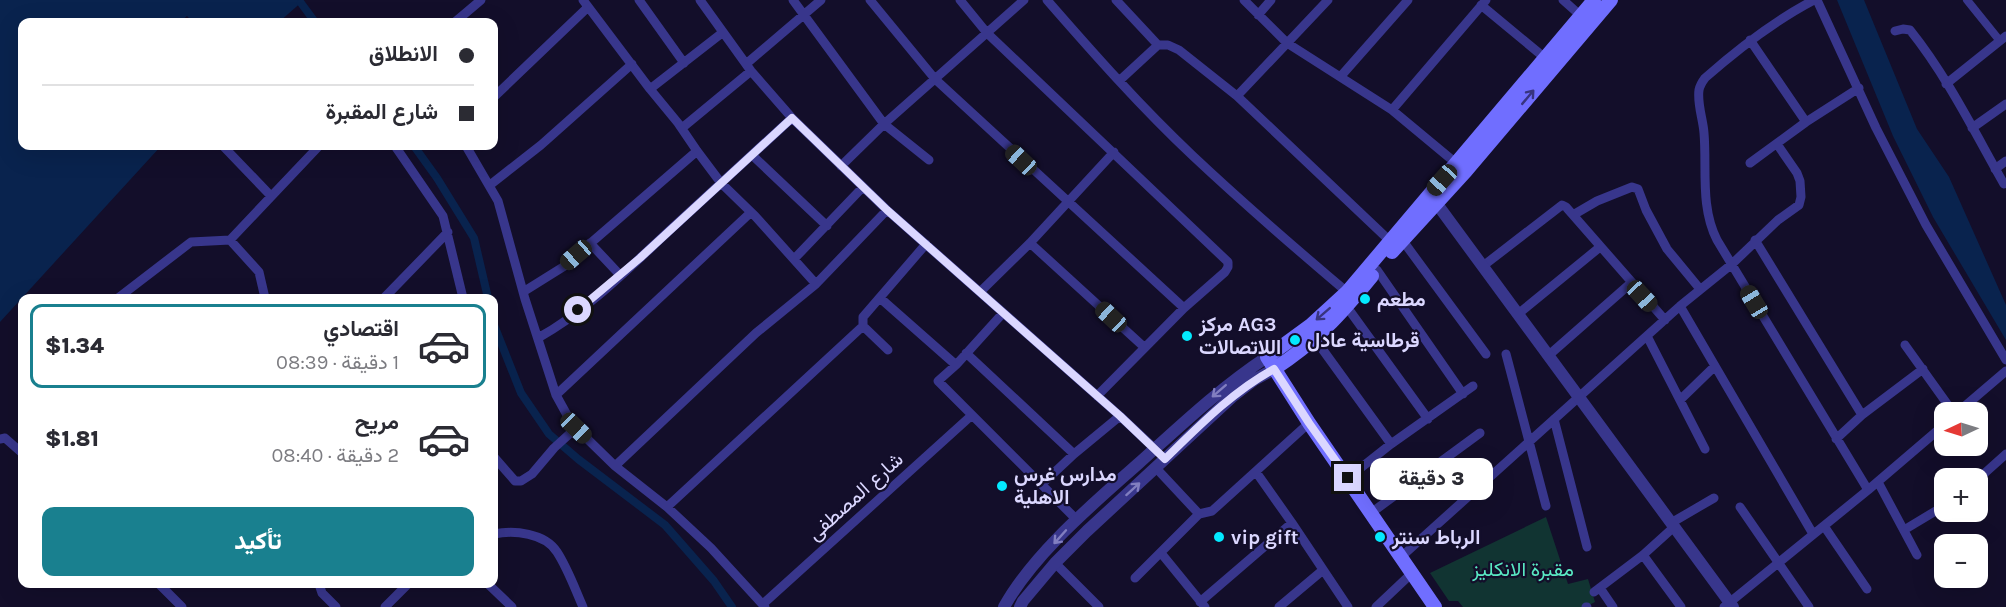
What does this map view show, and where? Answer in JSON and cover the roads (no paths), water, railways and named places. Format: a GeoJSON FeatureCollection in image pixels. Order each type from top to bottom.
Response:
{"type":"FeatureCollection","features":[{"type":"Feature","properties":{"kind":"main road"},"geometry":{"type":"LineString","coordinates":[[1270,363],[1437,204],[1507,113],[1545,58],[1594,0]]}},
{"type":"Feature","properties":{"kind":"main road"},"geometry":{"type":"LineString","coordinates":[[1270,363],[1315,339],[1347,307],[1457,164],[1611,0]]}},
{"type":"Feature","properties":{"kind":"main road"},"geometry":{"type":"LineString","coordinates":[[1270,363],[1435,607]]}},
{"type":"Feature","properties":{"kind":"street"},"geometry":{"type":"LineString","coordinates":[[460,18],[481,0]]}},
{"type":"Feature","properties":{"kind":"street"},"geometry":{"type":"LineString","coordinates":[[639,0],[684,63]]}},
{"type":"Feature","properties":{"kind":"street"},"geometry":{"type":"LineString","coordinates":[[700,0],[748,67],[792,118],[887,210],[1155,448],[1160,464],[1199,514]]}},
{"type":"Feature","properties":{"kind":"street"},"geometry":{"type":"LineString","coordinates":[[793,0],[884,124],[929,160]]}},
{"type":"Feature","properties":{"kind":"street"},"geometry":{"type":"LineString","coordinates":[[682,128],[821,0]]}},
{"type":"Feature","properties":{"kind":"street"},"geometry":{"type":"LineString","coordinates":[[870,0],[934,79],[1184,308]]}},
{"type":"Feature","properties":{"kind":"street"},"geometry":{"type":"LineString","coordinates":[[960,0],[987,33],[1228,261],[1225,272],[1184,308],[1097,396]]}},
{"type":"Feature","properties":{"kind":"street"},"geometry":{"type":"LineString","coordinates":[[841,166],[884,124],[1024,0]]}},
{"type":"Feature","properties":{"kind":"street"},"geometry":{"type":"LineString","coordinates":[[1047,0],[1119,81],[1208,170],[1347,292]]}},
{"type":"Feature","properties":{"kind":"street"},"geometry":{"type":"LineString","coordinates":[[1116,0],[1158,45]]}},
{"type":"Feature","properties":{"kind":"street"},"geometry":{"type":"LineString","coordinates":[[1244,0],[1287,43],[1392,110],[1457,164]]}},
{"type":"Feature","properties":{"kind":"street"},"geometry":{"type":"LineString","coordinates":[[1258,15],[1271,0]]}},
{"type":"Feature","properties":{"kind":"street"},"geometry":{"type":"LineString","coordinates":[[1237,96],[1328,0]]}},
{"type":"Feature","properties":{"kind":"street"},"geometry":{"type":"LineString","coordinates":[[1341,76],[1408,0]]}},
{"type":"Feature","properties":{"kind":"street"},"geometry":{"type":"LineString","coordinates":[[1563,0],[1581,16]]}},
{"type":"Feature","properties":{"kind":"street"},"geometry":{"type":"LineString","coordinates":[[1868,490],[1710,227],[1699,89],[1705,78],[1750,40],[1787,15],[1815,0],[1859,88],[1876,128],[1926,225],[2006,360]]}},
{"type":"Feature","properties":{"kind":"street"},"geometry":{"type":"LineString","coordinates":[[1946,84],[2003,39],[1967,0]]}},
{"type":"Feature","properties":{"kind":"street"},"geometry":{"type":"LineString","coordinates":[[1392,110],[1484,2],[1545,58]]}},
{"type":"Feature","properties":{"kind":"street"},"geometry":{"type":"LineString","coordinates":[[498,93],[585,4],[682,128],[721,183],[816,284]]}},
{"type":"Feature","properties":{"kind":"street"},"geometry":{"type":"LineString","coordinates":[[1895,31],[1910,30],[1946,84],[2004,184]]}},
{"type":"Feature","properties":{"kind":"street"},"geometry":{"type":"LineString","coordinates":[[651,89],[722,33]]}},
{"type":"Feature","properties":{"kind":"street"},"geometry":{"type":"LineString","coordinates":[[1750,40],[1806,122]]}},
{"type":"Feature","properties":{"kind":"street"},"geometry":{"type":"LineString","coordinates":[[1119,81],[1158,45],[1168,45],[1179,50],[1237,96],[1396,241],[1486,354]]}},
{"type":"Feature","properties":{"kind":"street"},"geometry":{"type":"LineString","coordinates":[[490,185],[541,145],[632,64]]}},
{"type":"Feature","properties":{"kind":"street"},"geometry":{"type":"LineString","coordinates":[[1750,163],[1806,122],[1859,88]]}},
{"type":"Feature","properties":{"kind":"street"},"geometry":{"type":"LineString","coordinates":[[1972,128],[2006,104]]}},
{"type":"Feature","properties":{"kind":"street"},"geometry":{"type":"LineString","coordinates":[[538,338],[553,330],[620,275],[792,118]]}},
{"type":"Feature","properties":{"kind":"street"},"geometry":{"type":"LineString","coordinates":[[1401,557],[1680,306],[1732,264],[1778,220],[1795,208],[1801,201],[1800,181],[1777,144]]}},
{"type":"Feature","properties":{"kind":"street"},"geometry":{"type":"LineString","coordinates":[[227,150],[271,196]]}},
{"type":"Feature","properties":{"kind":"street"},"geometry":{"type":"LineString","coordinates":[[123,294],[191,242],[230,240],[315,150]]}},
{"type":"Feature","properties":{"kind":"street"},"geometry":{"type":"LineString","coordinates":[[398,150],[443,216],[462,294]]}},
{"type":"Feature","properties":{"kind":"street"},"geometry":{"type":"LineString","coordinates":[[468,150],[498,201],[523,292],[556,395],[575,430],[615,466],[667,507],[711,548],[764,606]]}},
{"type":"Feature","properties":{"kind":"street"},"geometry":{"type":"LineString","coordinates":[[523,292],[562,267],[697,152]]}},
{"type":"Feature","properties":{"kind":"street"},"geometry":{"type":"LineString","coordinates":[[980,292],[1030,243],[1114,152]]}},
{"type":"Feature","properties":{"kind":"street"},"geometry":{"type":"LineString","coordinates":[[752,155],[827,226]]}},
{"type":"Feature","properties":{"kind":"street"},"geometry":{"type":"LineString","coordinates":[[1995,169],[2006,161]]}},
{"type":"Feature","properties":{"kind":"street"},"geometry":{"type":"LineString","coordinates":[[794,259],[862,187]]}},
{"type":"Feature","properties":{"kind":"street"},"geometry":{"type":"LineString","coordinates":[[1573,215],[1598,201],[1632,188],[1638,189],[1646,210],[1667,249],[1700,289]]}},
{"type":"Feature","properties":{"kind":"street"},"geometry":{"type":"LineString","coordinates":[[1437,204],[1673,525],[1729,606],[1778,562],[1934,434]]}},
{"type":"Feature","properties":{"kind":"street"},"geometry":{"type":"LineString","coordinates":[[1483,266],[1562,205],[1665,320]]}},
{"type":"Feature","properties":{"kind":"street"},"geometry":{"type":"LineString","coordinates":[[615,466],[748,340],[816,284],[887,210]]}},
{"type":"Feature","properties":{"kind":"street"},"geometry":{"type":"LineString","coordinates":[[556,395],[748,215],[752,214]]}},
{"type":"Feature","properties":{"kind":"street"},"geometry":{"type":"LineString","coordinates":[[388,294],[447,232]]}},
{"type":"Feature","properties":{"kind":"street"},"geometry":{"type":"LineString","coordinates":[[230,240],[259,272],[265,294]]}},
{"type":"Feature","properties":{"kind":"street"},"geometry":{"type":"LineString","coordinates":[[1755,240],[1862,415]]}},
{"type":"Feature","properties":{"kind":"street"},"geometry":{"type":"LineString","coordinates":[[590,243],[620,275]]}},
{"type":"Feature","properties":{"kind":"street"},"geometry":{"type":"LineString","coordinates":[[1030,243],[1144,347]]}},
{"type":"Feature","properties":{"kind":"street"},"geometry":{"type":"LineString","coordinates":[[888,350],[863,326],[863,317],[926,244]]}},
{"type":"Feature","properties":{"kind":"street"},"geometry":{"type":"LineString","coordinates":[[1518,314],[1600,247]]}},
{"type":"Feature","properties":{"kind":"street"},"geometry":{"type":"LineString","coordinates":[[1377,270],[1463,394]]}},
{"type":"Feature","properties":{"kind":"street"},"geometry":{"type":"LineString","coordinates":[[1549,356],[1631,283]]}},
{"type":"Feature","properties":{"kind":"street"},"geometry":{"type":"LineString","coordinates":[[880,298],[956,365]]}},
{"type":"Feature","properties":{"kind":"street"},"geometry":{"type":"LineString","coordinates":[[1680,306],[1813,534]]}},
{"type":"Feature","properties":{"kind":"street"},"geometry":{"type":"LineString","coordinates":[[1347,307],[1428,419]]}},
{"type":"Feature","properties":{"kind":"street"},"geometry":{"type":"LineString","coordinates":[[1003,313],[956,365],[938,381],[1076,519]]}},
{"type":"Feature","properties":{"kind":"street"},"geometry":{"type":"LineString","coordinates":[[667,507],[863,326]]}},
{"type":"Feature","properties":{"kind":"street"},"geometry":{"type":"LineString","coordinates":[[1647,336],[1705,449]]}},
{"type":"Feature","properties":{"kind":"street"},"geometry":{"type":"LineString","coordinates":[[1315,339],[1391,444]]}},
{"type":"Feature","properties":{"kind":"street"},"geometry":{"type":"LineString","coordinates":[[1905,345],[1946,402]]}},
{"type":"Feature","properties":{"kind":"street"},"geometry":{"type":"LineString","coordinates":[[966,353],[1074,454]]}},
{"type":"Feature","properties":{"kind":"street"},"geometry":{"type":"LineString","coordinates":[[1506,354],[1546,506]]}},
{"type":"Feature","properties":{"kind":"street"},"geometry":{"type":"LineString","coordinates":[[1004,607],[1027,574],[1076,519],[1227,385],[1270,363]]}},
{"type":"Feature","properties":{"kind":"street"},"geometry":{"type":"LineString","coordinates":[[1025,605],[1055,563],[1087,531],[1270,363]]}},
{"type":"Feature","properties":{"kind":"street"},"geometry":{"type":"LineString","coordinates":[[1681,399],[1715,366]]}},
{"type":"Feature","properties":{"kind":"street"},"geometry":{"type":"LineString","coordinates":[[1836,439],[1862,415],[1923,369]]}},
{"type":"Feature","properties":{"kind":"street"},"geometry":{"type":"LineString","coordinates":[[1970,402],[2006,371]]}},
{"type":"Feature","properties":{"kind":"street"},"geometry":{"type":"LineString","coordinates":[[1348,478],[1391,444],[1473,386]]}},
{"type":"Feature","properties":{"kind":"street","name":"شارع المصطفى"},"geometry":{"type":"LineString","coordinates":[[764,606],[972,415]]}},
{"type":"Feature","properties":{"kind":"street"},"geometry":{"type":"LineString","coordinates":[[1042,484],[1120,416]]}},
{"type":"Feature","properties":{"kind":"street"},"geometry":{"type":"LineString","coordinates":[[1554,419],[1587,547]]}},
{"type":"Feature","properties":{"kind":"street"},"geometry":{"type":"LineString","coordinates":[[1135,578],[1199,514],[1212,511],[1309,423]]}},
{"type":"Feature","properties":{"kind":"street"},"geometry":{"type":"LineString","coordinates":[[498,461],[515,480],[521,481],[532,474],[554,448],[575,430]]}},
{"type":"Feature","properties":{"kind":"street"},"geometry":{"type":"LineString","coordinates":[[1371,513],[1480,433]]}},
{"type":"Feature","properties":{"kind":"street"},"geometry":{"type":"LineString","coordinates":[[0,439],[5,438],[18,449]]}},
{"type":"Feature","properties":{"kind":"street"},"geometry":{"type":"LineString","coordinates":[[1988,470],[2006,454]]}},
{"type":"Feature","properties":{"kind":"street"},"geometry":{"type":"LineString","coordinates":[[1256,472],[1348,607]]}},
{"type":"Feature","properties":{"kind":"street"},"geometry":{"type":"LineString","coordinates":[[1878,482],[1917,555]]}},
{"type":"Feature","properties":{"kind":"street"},"geometry":{"type":"LineString","coordinates":[[1613,607],[1597,590],[1643,555],[1673,525],[1714,498]]}},
{"type":"Feature","properties":{"kind":"street"},"geometry":{"type":"LineString","coordinates":[[1740,507],[1809,607]]}},
{"type":"Feature","properties":{"kind":"street"},"geometry":{"type":"LineString","coordinates":[[1904,530],[1934,512]]}},
{"type":"Feature","properties":{"kind":"street"},"geometry":{"type":"LineString","coordinates":[[1161,553],[1203,604],[1292,523]]}},
{"type":"Feature","properties":{"kind":"street"},"geometry":{"type":"LineString","coordinates":[[1824,526],[1867,589]]}},
{"type":"Feature","properties":{"kind":"street"},"geometry":{"type":"LineString","coordinates":[[498,533],[527,534],[549,544],[557,551],[583,607]]}},
{"type":"Feature","properties":{"kind":"street"},"geometry":{"type":"LineString","coordinates":[[1643,555],[1681,607]]}},
{"type":"Feature","properties":{"kind":"street"},"geometry":{"type":"LineString","coordinates":[[1055,563],[1099,607]]}},
{"type":"Feature","properties":{"kind":"street"},"geometry":{"type":"LineString","coordinates":[[1279,607],[1323,570]]}},
{"type":"Feature","properties":{"kind":"street"},"geometry":{"type":"LineString","coordinates":[[1376,607],[1412,573]]}},
{"type":"Feature","properties":{"kind":"street"},"geometry":{"type":"LineString","coordinates":[[163,588],[182,607]]}},
{"type":"Feature","properties":{"kind":"street"},"geometry":{"type":"LineString","coordinates":[[320,588],[322,593],[336,607]]}},
{"type":"Feature","properties":{"kind":"street"},"geometry":{"type":"LineString","coordinates":[[385,607],[399,588]]}},
{"type":"Feature","properties":{"kind":"street"},"geometry":{"type":"LineString","coordinates":[[492,588],[512,607]]}},
{"type":"Feature","properties":{"kind":"water"},"geometry":{"type":"Polygon","coordinates":[[[0,0],[304,0],[284,18],[189,18],[187,16],[185,18],[18,18],[18,150],[157,150],[26,294],[18,294],[18,302],[0,322],[0,0]]]}},
{"type":"Feature","properties":{"kind":"water"},"geometry":{"type":"Polygon","coordinates":[[[1837,0],[1864,0],[1917,129],[1949,177],[2006,305],[2006,340],[1933,217],[1893,136],[1837,0]]]}},
{"type":"Feature","properties":{"kind":"waterway"},"geometry":{"type":"LineString","coordinates":[[301,3],[312,18]]}},
{"type":"Feature","properties":{"kind":"waterway"},"geometry":{"type":"LineString","coordinates":[[417,150],[474,238],[487,294]]}},
{"type":"Feature","properties":{"kind":"waterway"},"geometry":{"type":"LineString","coordinates":[[498,335],[521,393],[549,434],[665,525],[714,581],[732,607]]}},
{"type":"Feature","properties":{"kind":"place","name":"مطعم"},"geometry":{"type":"Point","coordinates":[1365,299]}},
{"type":"Feature","properties":{"kind":"place","name":"مركز AG3 اللاتصالات"},"geometry":{"type":"Point","coordinates":[1187,336]}},
{"type":"Feature","properties":{"kind":"place","name":"قرطاسية عادل"},"geometry":{"type":"Point","coordinates":[1295,340]}},
{"type":"Feature","properties":{"kind":"place","name":"مدارس غرس الاهلية"},"geometry":{"type":"Point","coordinates":[1002,486]}},
{"type":"Feature","properties":{"kind":"place","name":"vip gift"},"geometry":{"type":"Point","coordinates":[1219,537]}},
{"type":"Feature","properties":{"kind":"place","name":"الرباط سنتر"},"geometry":{"type":"Point","coordinates":[1380,537]}},
{"type":"Feature","properties":{"kind":"park label","name":"مقبرة الانكليز"},"geometry":{"type":"Point","coordinates":[1523,569]}}]}
